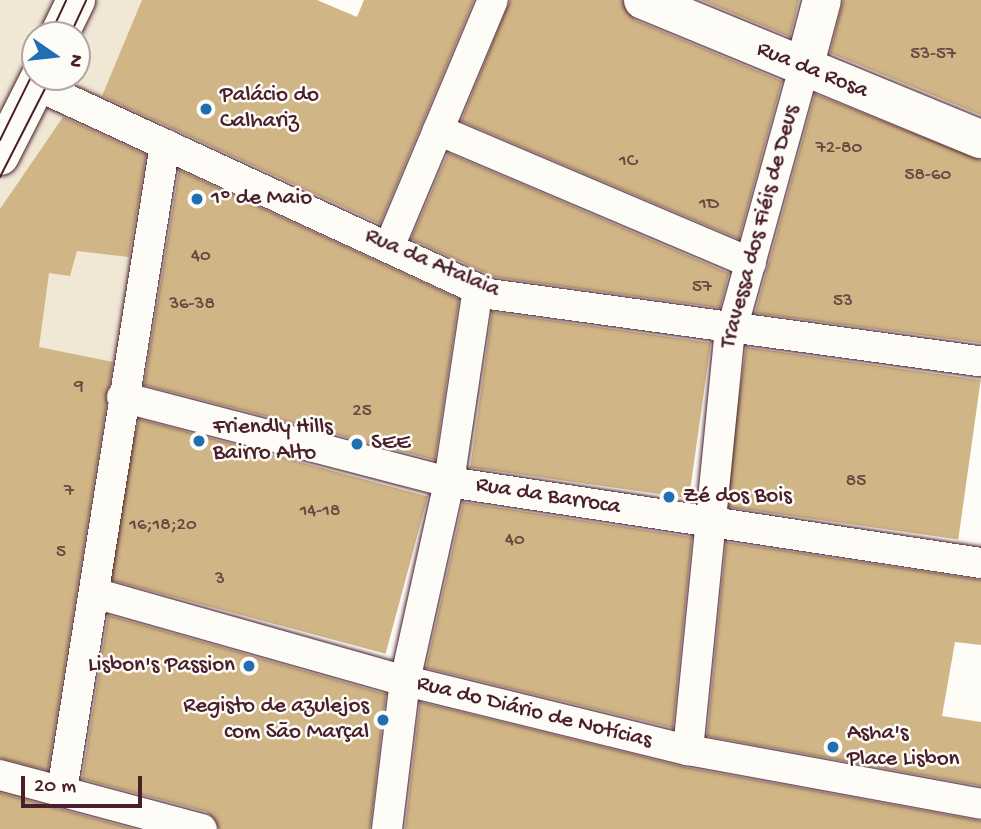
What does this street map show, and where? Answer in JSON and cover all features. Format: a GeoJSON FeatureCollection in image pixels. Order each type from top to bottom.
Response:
{"type":"FeatureCollection","features":[{"type":"Feature","properties":{"kind":"street"},"geometry":{"type":"LineString","coordinates":[[66,21],[76,0]]}},
{"type":"Feature","properties":{"kind":"street"},"geometry":{"type":"LineString","coordinates":[[389,247],[493,0]]}},
{"type":"Feature","properties":{"kind":"street","name":"Rua da Rosa"},"geometry":{"type":"LineString","coordinates":[[643,0],[981,139]]}},
{"type":"Feature","properties":{"kind":"street","name":"Travessa dos Fiéis de Deus"},"geometry":{"type":"LineString","coordinates":[[688,750],[709,521],[733,326],[822,0]]}},
{"type":"Feature","properties":{"kind":"street"},"geometry":{"type":"LineString","coordinates":[[0,156],[33,91]]}},
{"type":"Feature","properties":{"kind":"street","name":"Rua da Atalaia"},"geometry":{"type":"LineString","coordinates":[[58,91],[165,144],[478,289],[981,361]]}},
{"type":"Feature","properties":{"kind":"street"},"geometry":{"type":"LineString","coordinates":[[438,130],[751,263]]}},
{"type":"Feature","properties":{"kind":"street"},"geometry":{"type":"LineString","coordinates":[[62,791],[122,397],[165,144]]}},
{"type":"Feature","properties":{"kind":"street"},"geometry":{"type":"LineString","coordinates":[[387,829],[405,681],[449,482],[478,289]]}},
{"type":"Feature","properties":{"kind":"street","name":"Rua da Barroca"},"geometry":{"type":"LineString","coordinates":[[122,397],[449,482],[981,563]]}},
{"type":"Feature","properties":{"kind":"street","name":"Rua do Diário de Notícias"},"geometry":{"type":"LineString","coordinates":[[94,593],[405,681],[688,750],[981,804]]}},
{"type":"Feature","properties":{"kind":"street"},"geometry":{"type":"LineString","coordinates":[[0,775],[202,829]]}},
{"type":"Feature","properties":{"kind":"shaded area"},"geometry":{"type":"Polygon","coordinates":[[[0,0],[214,0],[153,133],[47,829],[0,829],[0,0]]]}},
{"type":"Feature","properties":{"kind":"building","name":"Palácio do Calhariz"},"geometry":{"type":"Polygon","coordinates":[[[142,0],[317,0],[357,17],[364,0],[474,0],[380,224],[102,96],[142,0]]]}},
{"type":"Feature","properties":{"kind":"building"},"geometry":{"type":"Polygon","coordinates":[[[510,0],[622,0],[635,20],[782,81],[739,239],[461,121],[510,0]]]}},
{"type":"Feature","properties":{"kind":"building"},"geometry":{"type":"Polygon","coordinates":[[[701,0],[799,0],[790,37],[701,0]]]}},
{"type":"Feature","properties":{"kind":"building"},"geometry":{"type":"Polygon","coordinates":[[[843,0],[981,0],[981,115],[830,53],[843,0]]]}},
{"type":"Feature","properties":{"kind":"building"},"geometry":{"type":"Polygon","coordinates":[[[815,94],[981,160],[981,343],[755,313],[815,94]]]}},
{"type":"Feature","properties":{"kind":"building"},"geometry":{"type":"Polygon","coordinates":[[[63,117],[146,155],[129,257],[77,251],[70,276],[49,273],[39,347],[113,362],[48,770],[0,758],[0,209],[63,117]]]}},
{"type":"Feature","properties":{"kind":"building"},"geometry":{"type":"Polygon","coordinates":[[[448,153],[729,273],[720,308],[494,277],[411,239],[448,153]]]}},
{"type":"Feature","properties":{"kind":"building"},"geometry":{"type":"Polygon","coordinates":[[[179,170],[459,299],[435,460],[144,385],[179,170]]]}},
{"type":"Feature","properties":{"kind":"building"},"geometry":{"type":"Polygon","coordinates":[[[492,312],[711,343],[689,498],[470,467],[492,312]]]}},
{"type":"Feature","properties":{"kind":"building"},"geometry":{"type":"Polygon","coordinates":[[[746,347],[981,380],[958,539],[724,506],[746,347]]]}},
{"type":"Feature","properties":{"kind":"building"},"geometry":{"type":"Polygon","coordinates":[[[139,419],[428,496],[386,654],[97,576],[139,419]]]}},
{"type":"Feature","properties":{"kind":"building"},"geometry":{"type":"Polygon","coordinates":[[[463,502],[692,537],[673,728],[426,668],[463,502]]]}},
{"type":"Feature","properties":{"kind":"building"},"geometry":{"type":"Polygon","coordinates":[[[726,542],[981,580],[981,645],[955,642],[942,716],[981,722],[981,786],[707,736],[726,542]]]}},
{"type":"Feature","properties":{"kind":"building"},"geometry":{"type":"Polygon","coordinates":[[[108,615],[386,694],[370,829],[219,829],[207,812],[82,779],[108,615]]]}},
{"type":"Feature","properties":{"kind":"building"},"geometry":{"type":"Polygon","coordinates":[[[420,702],[685,767],[981,821],[981,829],[405,829],[420,702]]]}},
{"type":"Feature","properties":{"kind":"building"},"geometry":{"type":"Polygon","coordinates":[[[0,793],[134,829],[0,829],[0,793]]]}},
{"type":"Feature","properties":{"kind":"tram line"},"geometry":{"type":"LineString","coordinates":[[56,21],[66,0]]}},
{"type":"Feature","properties":{"kind":"tram line"},"geometry":{"type":"LineString","coordinates":[[76,21],[86,0]]}},
{"type":"Feature","properties":{"kind":"tram line"},"geometry":{"type":"LineString","coordinates":[[0,140],[24,91]]}},
{"type":"Feature","properties":{"kind":"tram line"},"geometry":{"type":"LineString","coordinates":[[0,177],[44,91]]}},
{"type":"Feature","properties":{"kind":"place","name":"Palácio do Calhariz"},"geometry":{"type":"Point","coordinates":[206,109]}},
{"type":"Feature","properties":{"kind":"place","name":"1º de Maio"},"geometry":{"type":"Point","coordinates":[197,199]}},
{"type":"Feature","properties":{"kind":"place","name":"Friendly Hills Bairro Alto"},"geometry":{"type":"Point","coordinates":[199,441]}},
{"type":"Feature","properties":{"kind":"place","name":"SEE"},"geometry":{"type":"Point","coordinates":[357,444]}},
{"type":"Feature","properties":{"kind":"place","name":"Zé dos Bois"},"geometry":{"type":"Point","coordinates":[669,497]}},
{"type":"Feature","properties":{"kind":"place","name":"Lisbon's Passion"},"geometry":{"type":"Point","coordinates":[249,666]}},
{"type":"Feature","properties":{"kind":"place","name":"Registo de azulejos com São Marçal"},"geometry":{"type":"Point","coordinates":[383,720]}},
{"type":"Feature","properties":{"kind":"place","name":"Asha's Place Lisbon"},"geometry":{"type":"Point","coordinates":[833,747]}}]}
